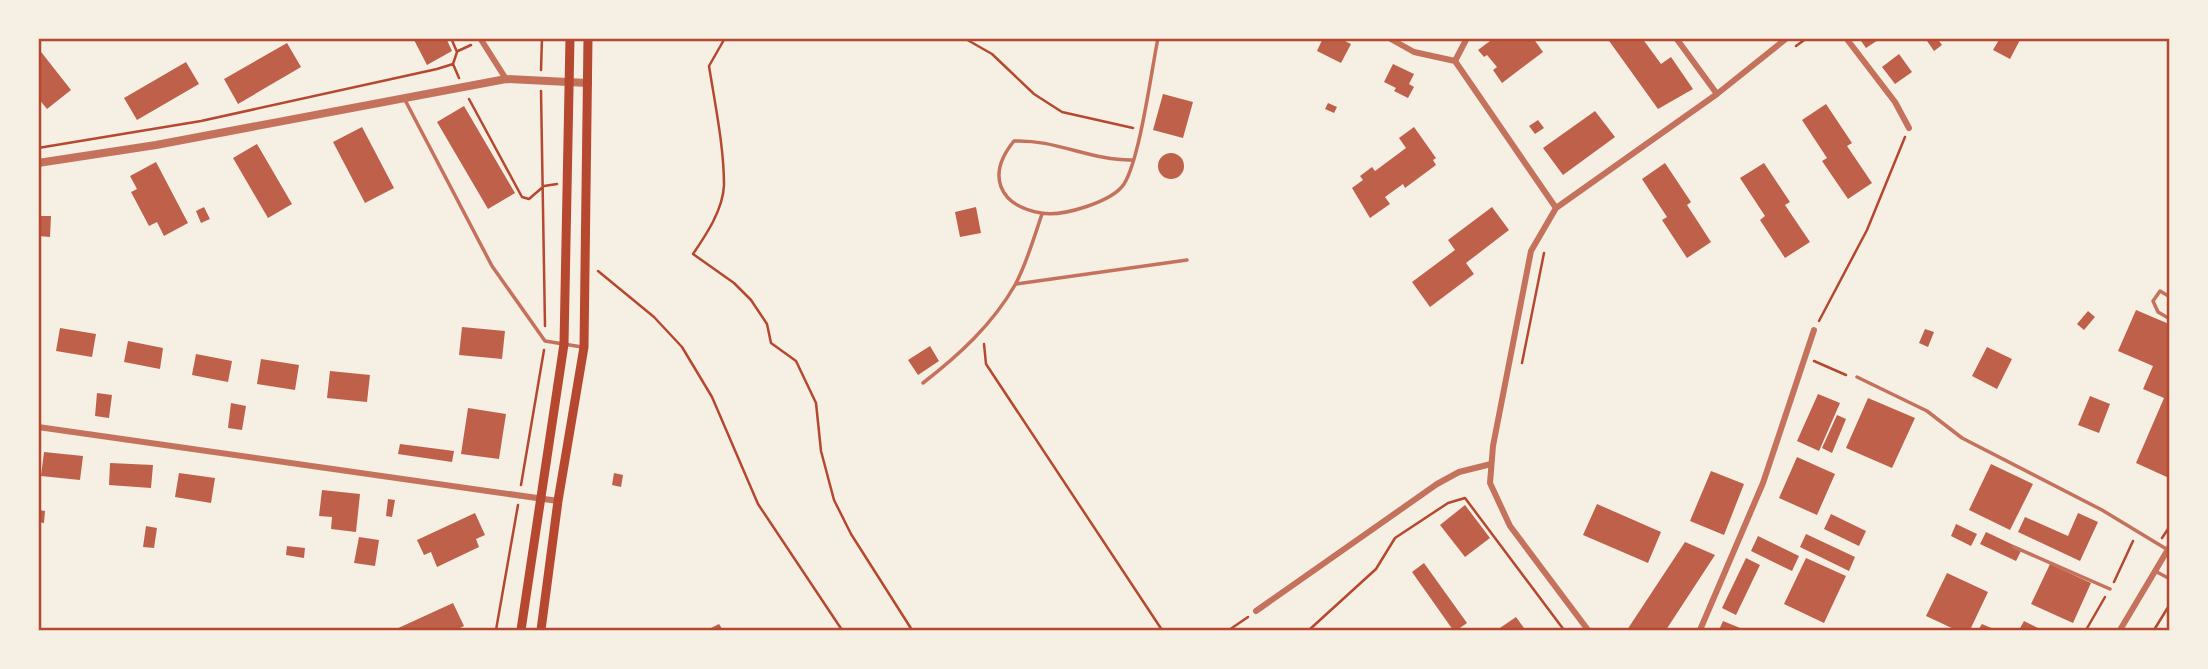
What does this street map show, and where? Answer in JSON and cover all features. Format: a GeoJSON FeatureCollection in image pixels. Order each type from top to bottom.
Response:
{"type":"FeatureCollection","features":[{"type":"Feature","properties":{"kind":"main road"},"geometry":{"type":"LineString","coordinates":[[521,631],[538,498],[564,344],[570,38]]}},
{"type":"Feature","properties":{"kind":"main road"},"geometry":{"type":"LineString","coordinates":[[541,631],[558,501],[584,347],[588,38]]}},
{"type":"Feature","properties":{"kind":"street"},"geometry":{"type":"LineString","coordinates":[[480,38],[506,79]]}},
{"type":"Feature","properties":{"kind":"street"},"geometry":{"type":"LineString","coordinates":[[1389,38],[1414,52],[1455,61],[1556,208]]}},
{"type":"Feature","properties":{"kind":"street"},"geometry":{"type":"LineString","coordinates":[[1455,61],[1467,38]]}},
{"type":"Feature","properties":{"kind":"street"},"geometry":{"type":"LineString","coordinates":[[1676,38],[1717,94]]}},
{"type":"Feature","properties":{"kind":"street"},"geometry":{"type":"LineString","coordinates":[[1588,631],[1510,526],[1490,483],[1491,464],[1531,251],[1556,208],[1717,94],[1787,38]]}},
{"type":"Feature","properties":{"kind":"street"},"geometry":{"type":"LineString","coordinates":[[1846,38],[1895,102],[1909,128]]}},
{"type":"Feature","properties":{"kind":"street"},"geometry":{"type":"LineString","coordinates":[[38,163],[156,145],[506,79],[588,83]]}},
{"type":"Feature","properties":{"kind":"street"},"geometry":{"type":"LineString","coordinates":[[1699,631],[1763,483],[1815,330]]}},
{"type":"Feature","properties":{"kind":"street"},"geometry":{"type":"LineString","coordinates":[[38,427],[558,501]]}},
{"type":"Feature","properties":{"kind":"street"},"geometry":{"type":"LineString","coordinates":[[1256,611],[1437,484],[1458,472],[1491,464]]}},
{"type":"Feature","properties":{"kind":"street"},"geometry":{"type":"LineString","coordinates":[[2120,631],[2169,548]]}},
{"type":"Feature","properties":{"kind":"lane"},"geometry":{"type":"LineString","coordinates":[[1133,160],[1109,161],[1034,140],[1014,141],[1001,157],[997,176],[1003,193],[1020,205],[1042,214],[1103,201],[1123,185],[1133,160],[1158,38]]}},
{"type":"Feature","properties":{"kind":"lane"},"geometry":{"type":"LineString","coordinates":[[405,100],[492,265],[545,341],[584,347]]}},
{"type":"Feature","properties":{"kind":"lane"},"geometry":{"type":"LineString","coordinates":[[922,383],[962,353],[1015,284],[1042,214]]}},
{"type":"Feature","properties":{"kind":"lane"},"geometry":{"type":"LineString","coordinates":[[1015,284],[1187,261]]}},
{"type":"Feature","properties":{"kind":"lane"},"geometry":{"type":"LineString","coordinates":[[2169,297],[2160,291],[2153,302],[2154,307],[2169,319]]}},
{"type":"Feature","properties":{"kind":"lane"},"geometry":{"type":"LineString","coordinates":[[1857,377],[1927,411],[1962,438],[2102,510],[2169,548]]}},
{"type":"Feature","properties":{"kind":"lane"},"geometry":{"type":"LineString","coordinates":[[2014,547],[2110,589]]}},
{"type":"Feature","properties":{"kind":"lane"},"geometry":{"type":"LineString","coordinates":[[2155,571],[2169,579]]}},
{"type":"Feature","properties":{"kind":"path"},"geometry":{"type":"LineString","coordinates":[[451,38],[457,52],[453,64],[464,89],[522,197],[529,199],[544,186]]}},
{"type":"Feature","properties":{"kind":"path"},"geometry":{"type":"LineString","coordinates":[[725,38],[709,66],[718,106],[724,187],[711,229],[693,254],[743,291],[767,324],[771,343],[796,361],[816,403],[821,451],[834,500],[851,534],[912,631]]}},
{"type":"Feature","properties":{"kind":"path"},"geometry":{"type":"LineString","coordinates":[[964,38],[992,54],[1034,94],[1062,111],[1139,130]]}},
{"type":"Feature","properties":{"kind":"path"},"geometry":{"type":"LineString","coordinates":[[38,148],[201,121],[378,85],[453,64]]}},
{"type":"Feature","properties":{"kind":"path"},"geometry":{"type":"LineString","coordinates":[[1815,330],[1867,230],[1909,128]]}},
{"type":"Feature","properties":{"kind":"path"},"geometry":{"type":"LineString","coordinates":[[1519,376],[1546,242]]}},
{"type":"Feature","properties":{"kind":"path"},"geometry":{"type":"LineString","coordinates":[[593,267],[654,317],[682,347],[712,397],[758,504],[842,631]]}},
{"type":"Feature","properties":{"kind":"path"},"geometry":{"type":"LineString","coordinates":[[982,330],[986,364],[1162,631]]}},
{"type":"Feature","properties":{"kind":"path"},"geometry":{"type":"LineString","coordinates":[[1805,357],[1839,371]]}},
{"type":"Feature","properties":{"kind":"path"},"geometry":{"type":"LineString","coordinates":[[1309,631],[1376,569],[1395,538],[1448,503],[1465,498],[1564,631]]}},
{"type":"Feature","properties":{"kind":"path"},"geometry":{"type":"LineString","coordinates":[[2154,631],[2169,604]]}},
{"type":"Feature","properties":{"kind":"path"},"geometry":{"type":"LineString","coordinates":[[1229,631],[1256,611]]}},
{"type":"Feature","properties":{"kind":"path"},"geometry":{"type":"LineString","coordinates":[[1235,626],[1238,631]]}},
{"type":"Feature","properties":{"kind":"building"},"geometry":{"type":"Polygon","coordinates":[[[413,38],[446,38],[452,51],[427,65],[413,38]]]}},
{"type":"Feature","properties":{"kind":"building"},"geometry":{"type":"Polygon","coordinates":[[[1323,38],[1339,38],[1351,44],[1341,63],[1317,51],[1323,38]]]}},
{"type":"Feature","properties":{"kind":"building"},"geometry":{"type":"Polygon","coordinates":[[[1494,38],[1503,41],[1533,38],[1543,52],[1502,83],[1493,70],[1497,67],[1487,55],[1484,57],[1478,50],[1494,38]]]}},
{"type":"Feature","properties":{"kind":"building"},"geometry":{"type":"Polygon","coordinates":[[[1607,38],[1642,38],[1661,64],[1671,57],[1693,89],[1658,109],[1607,38]]]}},
{"type":"Feature","properties":{"kind":"building"},"geometry":{"type":"Polygon","coordinates":[[[1859,38],[1881,38],[1866,48],[1859,38]]]}},
{"type":"Feature","properties":{"kind":"building"},"geometry":{"type":"Polygon","coordinates":[[[1925,38],[1937,38],[1942,45],[1934,51],[1925,38]]]}},
{"type":"Feature","properties":{"kind":"building"},"geometry":{"type":"Polygon","coordinates":[[[2000,38],[2021,38],[2010,59],[1993,50],[2000,38]]]}},
{"type":"Feature","properties":{"kind":"building"},"geometry":{"type":"Polygon","coordinates":[[[287,43],[301,67],[238,104],[224,79],[287,43]]]}},
{"type":"Feature","properties":{"kind":"building"},"geometry":{"type":"Polygon","coordinates":[[[38,48],[71,90],[47,109],[38,98],[38,48]]]}},
{"type":"Feature","properties":{"kind":"building"},"geometry":{"type":"Polygon","coordinates":[[[1899,54],[1912,72],[1895,84],[1882,67],[1899,54]]]}},
{"type":"Feature","properties":{"kind":"building"},"geometry":{"type":"Polygon","coordinates":[[[186,62],[199,84],[137,120],[124,98],[186,62]]]}},
{"type":"Feature","properties":{"kind":"building"},"geometry":{"type":"Polygon","coordinates":[[[1393,64],[1414,74],[1409,84],[1414,87],[1408,98],[1384,82],[1393,64]]]}},
{"type":"Feature","properties":{"kind":"building"},"geometry":{"type":"Polygon","coordinates":[[[1163,94],[1193,102],[1183,138],[1153,130],[1163,94]]]}},
{"type":"Feature","properties":{"kind":"building"},"geometry":{"type":"Polygon","coordinates":[[[1328,103],[1337,107],[1334,113],[1325,109],[1328,103]]]}},
{"type":"Feature","properties":{"kind":"building"},"geometry":{"type":"Polygon","coordinates":[[[1826,104],[1852,143],[1847,146],[1872,183],[1848,199],[1822,161],[1827,158],[1802,120],[1826,104]]]}},
{"type":"Feature","properties":{"kind":"building"},"geometry":{"type":"Polygon","coordinates":[[[464,106],[515,193],[488,209],[437,122],[464,106]]]}},
{"type":"Feature","properties":{"kind":"building"},"geometry":{"type":"Polygon","coordinates":[[[1595,111],[1615,137],[1563,175],[1543,148],[1595,111]]]}},
{"type":"Feature","properties":{"kind":"building"},"geometry":{"type":"Polygon","coordinates":[[[1538,120],[1544,128],[1535,134],[1529,126],[1538,120]]]}},
{"type":"Feature","properties":{"kind":"building"},"geometry":{"type":"Polygon","coordinates":[[[362,127],[394,188],[365,203],[333,142],[362,127]]]}},
{"type":"Feature","properties":{"kind":"building"},"geometry":{"type":"Polygon","coordinates":[[[1414,127],[1436,158],[1433,160],[1436,165],[1405,188],[1403,184],[1385,197],[1390,204],[1370,218],[1352,188],[1363,180],[1360,176],[1372,167],[1375,171],[1406,148],[1399,138],[1414,127]]]}},
{"type":"Feature","properties":{"kind":"building"},"geometry":{"type":"Polygon","coordinates":[[[257,144],[292,204],[268,218],[233,158],[257,144]]]}},
{"type":"Feature","properties":{"kind":"building"},"geometry":{"type":"Polygon","coordinates":[[[1171,153],[1180,157],[1184,166],[1180,175],[1171,179],[1162,175],[1158,166],[1162,157],[1171,153]]]}},
{"type":"Feature","properties":{"kind":"building"},"geometry":{"type":"Polygon","coordinates":[[[156,162],[188,223],[164,236],[157,222],[149,226],[131,192],[137,189],[130,176],[156,162]]]}},
{"type":"Feature","properties":{"kind":"building"},"geometry":{"type":"Polygon","coordinates":[[[1665,163],[1691,202],[1687,205],[1711,242],[1687,258],[1662,220],[1667,217],[1642,179],[1665,163]]]}},
{"type":"Feature","properties":{"kind":"building"},"geometry":{"type":"Polygon","coordinates":[[[1764,163],[1790,202],[1785,205],[1810,242],[1785,258],[1760,220],[1765,216],[1740,178],[1764,163]]]}},
{"type":"Feature","properties":{"kind":"building"},"geometry":{"type":"Polygon","coordinates":[[[204,207],[210,219],[201,223],[196,211],[204,207]]]}},
{"type":"Feature","properties":{"kind":"building"},"geometry":{"type":"Polygon","coordinates":[[[976,207],[981,233],[960,237],[955,212],[976,207]]]}},
{"type":"Feature","properties":{"kind":"building"},"geometry":{"type":"Polygon","coordinates":[[[1492,207],[1509,230],[1466,263],[1474,274],[1430,307],[1412,282],[1455,250],[1448,240],[1492,207]]]}},
{"type":"Feature","properties":{"kind":"building"},"geometry":{"type":"Polygon","coordinates":[[[38,216],[51,216],[50,237],[38,236],[38,216]]]}},
{"type":"Feature","properties":{"kind":"building"},"geometry":{"type":"Polygon","coordinates":[[[2136,310],[2169,324],[2169,478],[2136,463],[2164,398],[2143,389],[2153,366],[2118,351],[2136,310]]]}},
{"type":"Feature","properties":{"kind":"building"},"geometry":{"type":"Polygon","coordinates":[[[2088,311],[2095,317],[2084,330],[2077,324],[2088,311]]]}},
{"type":"Feature","properties":{"kind":"building"},"geometry":{"type":"Polygon","coordinates":[[[462,327],[505,331],[502,359],[459,355],[462,327]]]}},
{"type":"Feature","properties":{"kind":"building"},"geometry":{"type":"Polygon","coordinates":[[[60,328],[96,334],[92,357],[56,351],[60,328]]]}},
{"type":"Feature","properties":{"kind":"building"},"geometry":{"type":"Polygon","coordinates":[[[1925,329],[1934,332],[1928,347],[1919,343],[1925,329]]]}},
{"type":"Feature","properties":{"kind":"building"},"geometry":{"type":"Polygon","coordinates":[[[128,341],[163,348],[160,369],[124,362],[128,341]]]}},
{"type":"Feature","properties":{"kind":"building"},"geometry":{"type":"Polygon","coordinates":[[[930,346],[939,361],[918,375],[908,360],[930,346]]]}},
{"type":"Feature","properties":{"kind":"building"},"geometry":{"type":"Polygon","coordinates":[[[1987,347],[2012,359],[1997,389],[1972,376],[1987,347]]]}},
{"type":"Feature","properties":{"kind":"building"},"geometry":{"type":"Polygon","coordinates":[[[196,354],[232,361],[228,382],[192,375],[196,354]]]}},
{"type":"Feature","properties":{"kind":"building"},"geometry":{"type":"Polygon","coordinates":[[[261,359],[299,365],[295,390],[257,384],[261,359]]]}},
{"type":"Feature","properties":{"kind":"building"},"geometry":{"type":"Polygon","coordinates":[[[330,371],[370,375],[367,402],[327,398],[330,371]]]}},
{"type":"Feature","properties":{"kind":"building"},"geometry":{"type":"Polygon","coordinates":[[[97,393],[112,395],[109,418],[95,416],[97,393]]]}},
{"type":"Feature","properties":{"kind":"building"},"geometry":{"type":"Polygon","coordinates":[[[1818,394],[1840,403],[1819,451],[1797,441],[1818,394]]]}},
{"type":"Feature","properties":{"kind":"building"},"geometry":{"type":"Polygon","coordinates":[[[2090,396],[2110,404],[2099,433],[2078,425],[2090,396]]]}},
{"type":"Feature","properties":{"kind":"building"},"geometry":{"type":"Polygon","coordinates":[[[1868,398],[1915,418],[1892,468],[1846,448],[1868,398]]]}},
{"type":"Feature","properties":{"kind":"building"},"geometry":{"type":"Polygon","coordinates":[[[231,403],[246,406],[242,430],[228,428],[231,403]]]}},
{"type":"Feature","properties":{"kind":"building"},"geometry":{"type":"Polygon","coordinates":[[[468,408],[506,414],[499,459],[461,454],[468,408]]]}},
{"type":"Feature","properties":{"kind":"building"},"geometry":{"type":"Polygon","coordinates":[[[1837,415],[1846,419],[1832,453],[1822,448],[1837,415]]]}},
{"type":"Feature","properties":{"kind":"building"},"geometry":{"type":"Polygon","coordinates":[[[400,444],[454,451],[452,462],[398,454],[400,444]]]}},
{"type":"Feature","properties":{"kind":"building"},"geometry":{"type":"Polygon","coordinates":[[[44,452],[83,456],[80,480],[41,476],[44,452]]]}},
{"type":"Feature","properties":{"kind":"building"},"geometry":{"type":"Polygon","coordinates":[[[1797,457],[1835,474],[1817,515],[1779,498],[1797,457]]]}},
{"type":"Feature","properties":{"kind":"building"},"geometry":{"type":"Polygon","coordinates":[[[110,463],[153,465],[151,488],[109,485],[110,463]]]}},
{"type":"Feature","properties":{"kind":"building"},"geometry":{"type":"Polygon","coordinates":[[[1991,464],[2033,484],[2010,530],[1969,510],[1991,464]]]}},
{"type":"Feature","properties":{"kind":"building"},"geometry":{"type":"Polygon","coordinates":[[[1711,471],[1744,484],[1724,535],[1690,521],[1711,471]]]}},
{"type":"Feature","properties":{"kind":"building"},"geometry":{"type":"Polygon","coordinates":[[[179,473],[215,478],[211,503],[175,497],[179,473]]]}},
{"type":"Feature","properties":{"kind":"building"},"geometry":{"type":"Polygon","coordinates":[[[614,473],[623,475],[621,487],[612,485],[614,473]]]}},
{"type":"Feature","properties":{"kind":"building"},"geometry":{"type":"Polygon","coordinates":[[[322,490],[360,494],[356,532],[331,529],[332,517],[319,516],[322,490]]]}},
{"type":"Feature","properties":{"kind":"building"},"geometry":{"type":"Polygon","coordinates":[[[388,499],[395,500],[392,517],[386,516],[388,499]]]}},
{"type":"Feature","properties":{"kind":"building"},"geometry":{"type":"Polygon","coordinates":[[[1597,504],[1661,532],[1648,563],[1583,535],[1597,504]]]}},
{"type":"Feature","properties":{"kind":"building"},"geometry":{"type":"Polygon","coordinates":[[[1465,505],[1490,538],[1465,557],[1440,525],[1465,505]]]}},
{"type":"Feature","properties":{"kind":"building"},"geometry":{"type":"Polygon","coordinates":[[[38,510],[45,511],[44,523],[38,522],[38,510]]]}},
{"type":"Feature","properties":{"kind":"building"},"geometry":{"type":"Polygon","coordinates":[[[475,513],[485,535],[476,539],[479,547],[437,567],[431,552],[424,555],[417,540],[475,513]]]}},
{"type":"Feature","properties":{"kind":"building"},"geometry":{"type":"Polygon","coordinates":[[[2078,513],[2098,522],[2080,561],[2018,532],[2025,517],[2068,536],[2078,513]]]}},
{"type":"Feature","properties":{"kind":"building"},"geometry":{"type":"Polygon","coordinates":[[[1831,514],[1866,531],[1859,546],[1824,529],[1831,514]]]}},
{"type":"Feature","properties":{"kind":"building"},"geometry":{"type":"Polygon","coordinates":[[[1956,524],[1977,534],[1971,546],[1951,536],[1956,524]]]}},
{"type":"Feature","properties":{"kind":"building"},"geometry":{"type":"Polygon","coordinates":[[[146,526],[157,528],[154,548],[143,547],[146,526]]]}},
{"type":"Feature","properties":{"kind":"building"},"geometry":{"type":"Polygon","coordinates":[[[1986,532],[2022,549],[2016,561],[1980,544],[1986,532]]]}},
{"type":"Feature","properties":{"kind":"building"},"geometry":{"type":"Polygon","coordinates":[[[1806,534],[1855,557],[1849,571],[1800,547],[1806,534]]]}},
{"type":"Feature","properties":{"kind":"building"},"geometry":{"type":"Polygon","coordinates":[[[1758,536],[1799,556],[1792,571],[1751,551],[1758,536]]]}},
{"type":"Feature","properties":{"kind":"building"},"geometry":{"type":"Polygon","coordinates":[[[359,537],[379,540],[375,566],[354,563],[359,537]]]}},
{"type":"Feature","properties":{"kind":"building"},"geometry":{"type":"Polygon","coordinates":[[[1685,542],[1715,555],[1666,630],[1627,630],[1685,542]]]}},
{"type":"Feature","properties":{"kind":"building"},"geometry":{"type":"Polygon","coordinates":[[[287,546],[305,548],[304,558],[286,555],[287,546]]]}},
{"type":"Feature","properties":{"kind":"building"},"geometry":{"type":"Polygon","coordinates":[[[1746,558],[1760,565],[1736,615],[1722,608],[1746,558]]]}},
{"type":"Feature","properties":{"kind":"building"},"geometry":{"type":"Polygon","coordinates":[[[1806,558],[1846,576],[1824,623],[1784,604],[1806,558]]]}},
{"type":"Feature","properties":{"kind":"building"},"geometry":{"type":"Polygon","coordinates":[[[1424,563],[1467,623],[1457,630],[1453,630],[1412,572],[1424,563]]]}},
{"type":"Feature","properties":{"kind":"building"},"geometry":{"type":"Polygon","coordinates":[[[2050,564],[2091,583],[2073,623],[2031,604],[2050,564]]]}},
{"type":"Feature","properties":{"kind":"building"},"geometry":{"type":"Polygon","coordinates":[[[1947,573],[1988,592],[1970,630],[1956,630],[1926,616],[1947,573]]]}},
{"type":"Feature","properties":{"kind":"building"},"geometry":{"type":"Polygon","coordinates":[[[453,603],[464,626],[456,630],[394,630],[453,603]]]}},
{"type":"Feature","properties":{"kind":"building"},"geometry":{"type":"Polygon","coordinates":[[[1516,617],[1524,628],[1497,630],[1516,617]]]}},
{"type":"Feature","properties":{"kind":"building"},"geometry":{"type":"Polygon","coordinates":[[[1723,621],[1745,630],[1719,630],[1723,621]]]}},
{"type":"Feature","properties":{"kind":"building"},"geometry":{"type":"Polygon","coordinates":[[[2024,621],[2038,628],[2019,630],[2024,621]]]}},
{"type":"Feature","properties":{"kind":"building"},"geometry":{"type":"Polygon","coordinates":[[[719,624],[723,630],[707,630],[719,624]]]}},
{"type":"Feature","properties":{"kind":"building"},"geometry":{"type":"Polygon","coordinates":[[[1982,624],[1996,630],[1978,630],[1982,624]]]}}]}
